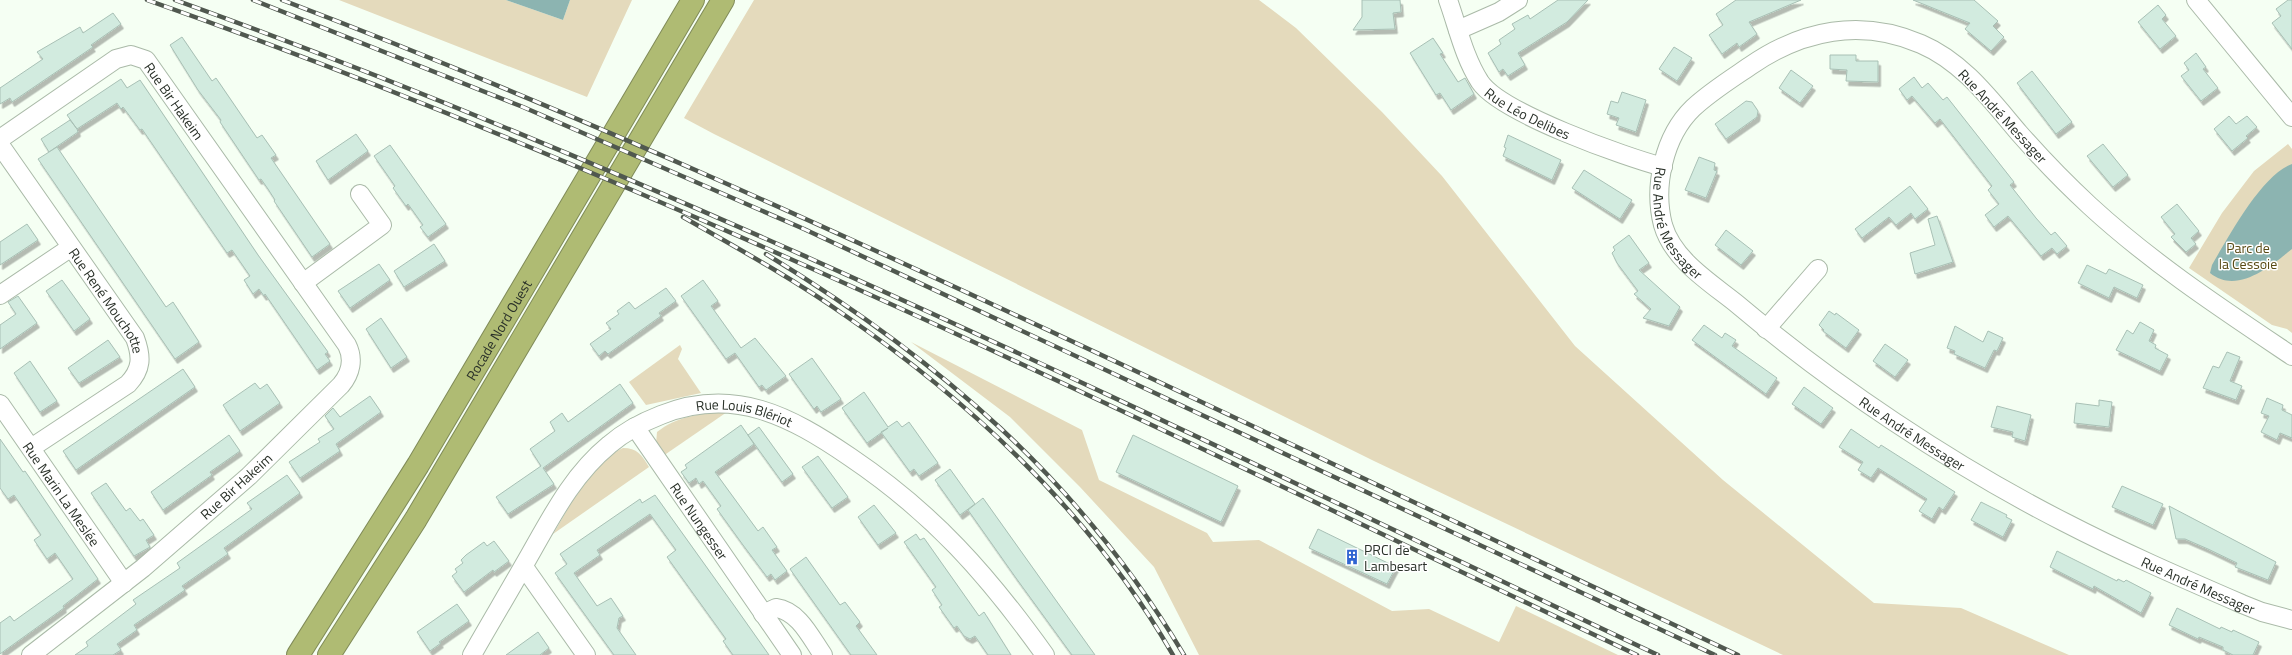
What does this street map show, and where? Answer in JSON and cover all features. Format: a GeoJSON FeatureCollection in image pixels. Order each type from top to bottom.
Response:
{"type":"FeatureCollection","features":[{"type":"Feature","properties":{"kind":"highway","name":"Rocade Nord Ouest"},"geometry":{"type":"LineString","coordinates":[[298,655],[418,465],[693,0]]}},
{"type":"Feature","properties":{"kind":"highway","name":"Rocade Nord Ouest"},"geometry":{"type":"LineString","coordinates":[[329,655],[419,512],[722,0]]}},
{"type":"Feature","properties":{"kind":"street","name":"Rue Léo Delibes"},"geometry":{"type":"LineString","coordinates":[[1448,0],[1469,60],[1481,83],[1506,104],[1608,150],[1633,160],[1663,167]]}},
{"type":"Feature","properties":{"kind":"street"},"geometry":{"type":"LineString","coordinates":[[1458,30],[1499,12],[1518,0]]}},
{"type":"Feature","properties":{"kind":"street"},"geometry":{"type":"LineString","coordinates":[[2196,0],[2292,117]]}},
{"type":"Feature","properties":{"kind":"street","name":"Rue André Messager"},"geometry":{"type":"LineString","coordinates":[[2292,356],[2185,283],[2114,227],[2060,177],[1972,79],[1947,58],[1911,40],[1883,32],[1847,30],[1804,38],[1776,49],[1695,106],[1675,131],[1663,167],[1660,200],[1663,224],[1671,241],[1684,259],[1766,329],[1904,428],[2040,510],[2117,548],[2242,604],[2262,612],[2292,620]]}},
{"type":"Feature","properties":{"kind":"street","name":"Rue Bir Hakeim"},"geometry":{"type":"LineString","coordinates":[[0,139],[116,58],[126,55],[142,58],[154,69],[349,350],[351,365],[348,376],[249,476],[124,583],[31,655]]}},
{"type":"Feature","properties":{"kind":"street","name":"Rue René Mouchotte"},"geometry":{"type":"LineString","coordinates":[[0,145],[70,248],[135,338],[140,352],[140,364],[136,376],[128,384],[31,448]]}},
{"type":"Feature","properties":{"kind":"street"},"geometry":{"type":"LineString","coordinates":[[303,283],[382,225],[360,194]]}},
{"type":"Feature","properties":{"kind":"street"},"geometry":{"type":"LineString","coordinates":[[0,295],[70,248]]}},
{"type":"Feature","properties":{"kind":"street"},"geometry":{"type":"LineString","coordinates":[[1766,329],[1818,269]]}},
{"type":"Feature","properties":{"kind":"street","name":"Rue Louis Blériot"},"geometry":{"type":"LineString","coordinates":[[472,655],[556,508],[578,477],[610,443],[635,427],[667,413],[699,404],[714,403],[730,403],[758,408],[803,427],[881,478],[935,522],[992,583],[1045,655]]}},
{"type":"Feature","properties":{"kind":"street","name":"Rue Marin La Meslée"},"geometry":{"type":"LineString","coordinates":[[0,404],[124,583]]}},
{"type":"Feature","properties":{"kind":"street","name":"Rue Nungesser"},"geometry":{"type":"LineString","coordinates":[[635,427],[792,655]]}},
{"type":"Feature","properties":{"kind":"street"},"geometry":{"type":"LineString","coordinates":[[524,566],[586,655]]}},
{"type":"Feature","properties":{"kind":"street"},"geometry":{"type":"LineString","coordinates":[[763,614],[776,608],[790,613],[802,625],[823,655]]}},
{"type":"Feature","properties":{"kind":"green space"},"geometry":{"type":"Polygon","coordinates":[[[339,0],[506,0],[563,20],[570,0],[632,0],[587,97],[339,0]]]}},
{"type":"Feature","properties":{"kind":"green space"},"geometry":{"type":"Polygon","coordinates":[[[754,0],[1259,0],[1296,28],[1382,112],[1442,176],[1575,346],[1723,480],[1874,603],[1961,608],[2069,655],[1783,655],[1374,461],[714,134],[684,118],[754,0]]]}},
{"type":"Feature","properties":{"kind":"green space","name":"Parc de la Cessoie"},"geometry":{"type":"Polygon","coordinates":[[[2288,144],[2292,149],[2292,333],[2287,329],[2272,325],[2189,268],[2222,213],[2254,171],[2288,144]]]}},
{"type":"Feature","properties":{"kind":"green space"},"geometry":{"type":"Polygon","coordinates":[[[911,342],[1082,430],[1099,480],[1207,533],[1213,542],[1259,540],[1392,611],[1429,609],[1499,642],[1516,606],[1618,655],[1199,655],[1154,567],[1080,487],[1010,417],[911,342]]]}},
{"type":"Feature","properties":{"kind":"green space"},"geometry":{"type":"Polygon","coordinates":[[[680,345],[682,349],[678,359],[701,393],[646,405],[629,382],[680,345]]]}},
{"type":"Feature","properties":{"kind":"green space"},"geometry":{"type":"Polygon","coordinates":[[[727,412],[663,456],[656,444],[657,432],[673,422],[690,416],[727,412]]]}},
{"type":"Feature","properties":{"kind":"green space"},"geometry":{"type":"Polygon","coordinates":[[[623,448],[632,449],[639,453],[649,467],[553,534],[582,485],[601,463],[623,448]]]}},
{"type":"Feature","properties":{"kind":"water"},"geometry":{"type":"Polygon","coordinates":[[[506,0],[570,0],[563,20],[506,0]]]}},
{"type":"Feature","properties":{"kind":"water"},"geometry":{"type":"Polygon","coordinates":[[[2292,164],[2292,249],[2264,270],[2242,280],[2231,281],[2220,279],[2210,273],[2212,265],[2236,224],[2257,193],[2281,170],[2292,164]]]}},
{"type":"Feature","properties":{"kind":"building"},"geometry":{"type":"Polygon","coordinates":[[[1362,0],[1400,0],[1401,12],[1393,13],[1395,29],[1353,30],[1362,17],[1362,0]]]}},
{"type":"Feature","properties":{"kind":"building"},"geometry":{"type":"Polygon","coordinates":[[[1558,0],[1588,0],[1567,22],[1518,53],[1525,65],[1508,76],[1503,69],[1499,72],[1488,53],[1501,44],[1499,40],[1515,29],[1512,24],[1528,15],[1530,19],[1558,0]]]}},
{"type":"Feature","properties":{"kind":"building"},"geometry":{"type":"Polygon","coordinates":[[[1736,0],[1801,0],[1749,22],[1757,34],[1739,47],[1737,43],[1722,54],[1709,35],[1723,25],[1716,14],[1736,0]]]}},
{"type":"Feature","properties":{"kind":"building"},"geometry":{"type":"Polygon","coordinates":[[[1913,0],[1974,0],[1998,21],[1993,26],[2004,37],[1991,51],[1965,29],[1970,23],[1913,0]]]}},
{"type":"Feature","properties":{"kind":"building"},"geometry":{"type":"Polygon","coordinates":[[[2288,0],[2292,0],[2292,49],[2272,23],[2281,16],[2276,9],[2288,0]]]}},
{"type":"Feature","properties":{"kind":"building"},"geometry":{"type":"Polygon","coordinates":[[[2158,5],[2166,15],[2162,19],[2176,36],[2160,49],[2138,22],[2158,5]]]}},
{"type":"Feature","properties":{"kind":"building"},"geometry":{"type":"Polygon","coordinates":[[[113,13],[121,24],[91,45],[93,47],[12,102],[10,98],[0,104],[0,88],[43,59],[37,52],[80,27],[83,33],[113,13]]]}},
{"type":"Feature","properties":{"kind":"building"},"geometry":{"type":"Polygon","coordinates":[[[182,37],[212,81],[216,78],[257,138],[262,135],[276,155],[271,158],[330,244],[312,257],[274,201],[275,200],[268,189],[261,179],[259,180],[220,122],[221,120],[198,90],[170,45],[182,37]]]}},
{"type":"Feature","properties":{"kind":"building"},"geometry":{"type":"Polygon","coordinates":[[[1433,38],[1443,53],[1440,54],[1458,82],[1465,78],[1474,94],[1451,110],[1440,93],[1436,95],[1410,53],[1433,38]]]}},
{"type":"Feature","properties":{"kind":"building"},"geometry":{"type":"Polygon","coordinates":[[[1674,47],[1692,58],[1677,81],[1659,69],[1674,47]]]}},
{"type":"Feature","properties":{"kind":"building"},"geometry":{"type":"Polygon","coordinates":[[[2196,53],[2206,67],[2203,69],[2218,88],[2201,101],[2181,76],[2189,70],[2184,63],[2196,53]]]}},
{"type":"Feature","properties":{"kind":"building"},"geometry":{"type":"Polygon","coordinates":[[[1830,55],[1856,55],[1856,61],[1878,61],[1878,82],[1846,81],[1847,70],[1830,69],[1830,55]]]}},
{"type":"Feature","properties":{"kind":"building"},"geometry":{"type":"Polygon","coordinates":[[[1791,70],[1813,86],[1800,103],[1779,88],[1791,70]]]}},
{"type":"Feature","properties":{"kind":"building"},"geometry":{"type":"Polygon","coordinates":[[[2032,71],[2072,122],[2056,134],[2017,83],[2032,71]]]}},
{"type":"Feature","properties":{"kind":"building"},"geometry":{"type":"Polygon","coordinates":[[[1914,77],[1922,88],[1928,83],[1943,100],[1947,97],[2014,182],[2010,185],[2036,218],[2051,235],[2055,232],[2067,246],[2057,254],[2052,248],[2041,256],[2008,216],[1994,227],[1985,215],[1999,204],[1988,190],[1992,186],[1940,119],[1935,123],[1912,96],[1907,100],[1899,89],[1914,77]]]}},
{"type":"Feature","properties":{"kind":"building"},"geometry":{"type":"Polygon","coordinates":[[[121,79],[127,88],[140,80],[258,255],[328,352],[325,354],[330,361],[317,370],[265,294],[264,296],[259,289],[253,294],[244,280],[250,276],[232,250],[227,253],[142,129],[140,130],[123,107],[121,109],[117,103],[77,129],[67,115],[121,79]]]}},
{"type":"Feature","properties":{"kind":"building"},"geometry":{"type":"Polygon","coordinates":[[[1622,92],[1646,100],[1636,132],[1616,125],[1619,118],[1607,114],[1611,101],[1618,103],[1622,92]]]}},
{"type":"Feature","properties":{"kind":"building"},"geometry":{"type":"Polygon","coordinates":[[[1746,101],[1752,102],[1758,111],[1757,117],[1726,139],[1715,124],[1746,101]]]}},
{"type":"Feature","properties":{"kind":"building"},"geometry":{"type":"Polygon","coordinates":[[[2229,116],[2236,124],[2247,116],[2257,127],[2246,136],[2248,138],[2232,151],[2214,129],[2229,116]]]}},
{"type":"Feature","properties":{"kind":"building"},"geometry":{"type":"Polygon","coordinates":[[[70,120],[78,132],[49,152],[41,139],[70,120]]]}},
{"type":"Feature","properties":{"kind":"building"},"geometry":{"type":"Polygon","coordinates":[[[356,134],[368,151],[328,180],[316,161],[356,134]]]}},
{"type":"Feature","properties":{"kind":"building"},"geometry":{"type":"Polygon","coordinates":[[[1508,135],[1561,160],[1552,180],[1503,156],[1508,135]]]}},
{"type":"Feature","properties":{"kind":"building"},"geometry":{"type":"Polygon","coordinates":[[[2103,144],[2128,175],[2113,187],[2087,156],[2103,144]]]}},
{"type":"Feature","properties":{"kind":"building"},"geometry":{"type":"Polygon","coordinates":[[[390,145],[446,224],[428,237],[420,227],[423,225],[408,204],[406,206],[393,188],[395,186],[374,156],[390,145]]]}},
{"type":"Feature","properties":{"kind":"building"},"geometry":{"type":"Polygon","coordinates":[[[57,147],[166,307],[173,302],[199,342],[175,359],[38,159],[57,147]]]}},
{"type":"Feature","properties":{"kind":"building"},"geometry":{"type":"Polygon","coordinates":[[[1699,157],[1715,163],[1714,170],[1717,171],[1706,198],[1685,190],[1699,157]]]}},
{"type":"Feature","properties":{"kind":"building"},"geometry":{"type":"Polygon","coordinates":[[[1584,170],[1632,200],[1620,219],[1572,188],[1584,170]]]}},
{"type":"Feature","properties":{"kind":"building"},"geometry":{"type":"Polygon","coordinates":[[[1910,186],[1928,209],[1915,219],[1911,213],[1896,225],[1889,217],[1862,238],[1855,229],[1910,186]]]}},
{"type":"Feature","properties":{"kind":"building"},"geometry":{"type":"Polygon","coordinates":[[[2177,204],[2199,231],[2191,238],[2196,244],[2186,252],[2171,237],[2175,234],[2161,217],[2177,204]]]}},
{"type":"Feature","properties":{"kind":"building"},"geometry":{"type":"Polygon","coordinates":[[[1937,216],[1953,262],[1915,274],[1910,253],[1935,245],[1928,219],[1937,216]]]}},
{"type":"Feature","properties":{"kind":"building"},"geometry":{"type":"Polygon","coordinates":[[[27,224],[38,240],[0,265],[0,242],[27,224]]]}},
{"type":"Feature","properties":{"kind":"building"},"geometry":{"type":"Polygon","coordinates":[[[1726,230],[1753,251],[1741,265],[1715,245],[1726,230]]]}},
{"type":"Feature","properties":{"kind":"building"},"geometry":{"type":"Polygon","coordinates":[[[1629,235],[1649,263],[1639,270],[1680,307],[1669,326],[1643,318],[1651,309],[1634,294],[1638,291],[1617,263],[1612,253],[1615,250],[1613,247],[1629,235]]]}},
{"type":"Feature","properties":{"kind":"building"},"geometry":{"type":"Polygon","coordinates":[[[434,244],[445,261],[404,287],[394,271],[434,244]]]}},
{"type":"Feature","properties":{"kind":"building"},"geometry":{"type":"Polygon","coordinates":[[[379,264],[390,280],[350,308],[338,291],[379,264]]]}},
{"type":"Feature","properties":{"kind":"building"},"geometry":{"type":"Polygon","coordinates":[[[2087,265],[2106,274],[2109,269],[2143,285],[2137,298],[2114,287],[2109,298],[2078,283],[2087,265]]]}},
{"type":"Feature","properties":{"kind":"building"},"geometry":{"type":"Polygon","coordinates":[[[62,280],[90,319],[74,331],[46,291],[62,280]]]}},
{"type":"Feature","properties":{"kind":"building"},"geometry":{"type":"Polygon","coordinates":[[[703,280],[718,301],[711,306],[741,348],[755,338],[786,376],[766,390],[762,385],[759,387],[735,353],[726,359],[681,296],[703,280]]]}},
{"type":"Feature","properties":{"kind":"building"},"geometry":{"type":"Polygon","coordinates":[[[666,288],[676,301],[659,313],[661,316],[608,354],[605,351],[599,356],[590,344],[611,329],[606,323],[619,314],[617,311],[629,302],[635,309],[666,288]]]}},
{"type":"Feature","properties":{"kind":"building"},"geometry":{"type":"Polygon","coordinates":[[[18,296],[37,323],[0,349],[0,325],[16,314],[8,302],[18,296]]]}},
{"type":"Feature","properties":{"kind":"building"},"geometry":{"type":"Polygon","coordinates":[[[1829,311],[1835,315],[1836,313],[1859,330],[1846,348],[1823,331],[1824,330],[1819,325],[1829,311]]]}},
{"type":"Feature","properties":{"kind":"building"},"geometry":{"type":"Polygon","coordinates":[[[381,318],[407,357],[391,368],[366,329],[381,318]]]}},
{"type":"Feature","properties":{"kind":"building"},"geometry":{"type":"Polygon","coordinates":[[[2140,322],[2154,330],[2149,341],[2156,345],[2155,348],[2168,355],[2160,371],[2116,350],[2127,330],[2133,334],[2140,322]]]}},
{"type":"Feature","properties":{"kind":"building"},"geometry":{"type":"Polygon","coordinates":[[[1704,325],[1722,338],[1725,333],[1736,340],[1732,346],[1777,378],[1766,394],[1692,340],[1704,325]]]}},
{"type":"Feature","properties":{"kind":"building"},"geometry":{"type":"Polygon","coordinates":[[[1955,326],[1983,342],[1988,331],[2003,338],[1997,351],[1994,350],[1985,368],[1954,354],[1955,351],[1947,348],[1955,326]]]}},
{"type":"Feature","properties":{"kind":"building"},"geometry":{"type":"Polygon","coordinates":[[[108,340],[120,357],[79,383],[68,368],[108,340]]]}},
{"type":"Feature","properties":{"kind":"building"},"geometry":{"type":"Polygon","coordinates":[[[1885,344],[1908,360],[1895,377],[1873,361],[1885,344]]]}},
{"type":"Feature","properties":{"kind":"building"},"geometry":{"type":"Polygon","coordinates":[[[2227,352],[2240,357],[2230,381],[2242,386],[2236,400],[2203,388],[2213,366],[2219,368],[2227,352]]]}},
{"type":"Feature","properties":{"kind":"building"},"geometry":{"type":"Polygon","coordinates":[[[812,358],[841,399],[821,412],[817,406],[814,409],[789,374],[812,358]]]}},
{"type":"Feature","properties":{"kind":"building"},"geometry":{"type":"Polygon","coordinates":[[[30,361],[57,401],[40,412],[14,373],[30,361]]]}},
{"type":"Feature","properties":{"kind":"building"},"geometry":{"type":"Polygon","coordinates":[[[183,369],[195,387],[76,470],[63,451],[183,369]]]}},
{"type":"Feature","properties":{"kind":"building"},"geometry":{"type":"Polygon","coordinates":[[[255,383],[260,389],[267,384],[280,403],[240,431],[223,405],[255,383]]]}},
{"type":"Feature","properties":{"kind":"building"},"geometry":{"type":"Polygon","coordinates":[[[620,384],[633,403],[543,468],[554,484],[508,514],[496,497],[541,466],[530,449],[555,431],[550,422],[562,413],[568,422],[620,384]]]}},
{"type":"Feature","properties":{"kind":"building"},"geometry":{"type":"Polygon","coordinates":[[[1804,387],[1833,408],[1821,424],[1792,404],[1804,387]]]}},
{"type":"Feature","properties":{"kind":"building"},"geometry":{"type":"Polygon","coordinates":[[[864,392],[888,427],[897,421],[902,427],[909,422],[938,463],[919,476],[914,469],[910,472],[881,433],[867,443],[842,408],[864,392]]]}},
{"type":"Feature","properties":{"kind":"building"},"geometry":{"type":"Polygon","coordinates":[[[370,396],[381,412],[336,444],[340,451],[300,478],[289,462],[320,442],[318,439],[334,429],[325,416],[333,408],[340,417],[370,396]]]}},
{"type":"Feature","properties":{"kind":"building"},"geometry":{"type":"Polygon","coordinates":[[[2267,398],[2283,405],[2282,410],[2292,415],[2292,438],[2280,433],[2277,440],[2261,432],[2269,416],[2261,413],[2267,398]]]}},
{"type":"Feature","properties":{"kind":"building"},"geometry":{"type":"Polygon","coordinates":[[[2099,400],[2112,402],[2109,427],[2074,423],[2076,403],[2099,406],[2099,400]]]}},
{"type":"Feature","properties":{"kind":"building"},"geometry":{"type":"Polygon","coordinates":[[[1997,406],[2031,415],[2025,441],[2012,437],[2013,432],[1991,427],[1997,406]]]}},
{"type":"Feature","properties":{"kind":"building"},"geometry":{"type":"Polygon","coordinates":[[[741,425],[754,444],[715,472],[758,531],[763,527],[777,547],[772,550],[787,571],[775,580],[771,574],[767,577],[743,545],[717,509],[721,506],[703,481],[699,484],[696,478],[689,483],[681,472],[687,468],[685,465],[741,425]]]}},
{"type":"Feature","properties":{"kind":"building"},"geometry":{"type":"Polygon","coordinates":[[[759,427],[793,474],[782,482],[748,435],[759,427]]]}},
{"type":"Feature","properties":{"kind":"building"},"geometry":{"type":"Polygon","coordinates":[[[1851,429],[1879,448],[1881,445],[1955,492],[1943,510],[1939,507],[1932,519],[1919,511],[1927,499],[1878,468],[1871,478],[1858,470],[1863,462],[1839,447],[1851,429]]]}},
{"type":"Feature","properties":{"kind":"building"},"geometry":{"type":"Polygon","coordinates":[[[229,435],[240,451],[210,472],[212,475],[163,510],[151,492],[229,435]]]}},
{"type":"Feature","properties":{"kind":"building"},"geometry":{"type":"Polygon","coordinates":[[[1133,435],[1238,486],[1221,522],[1116,472],[1133,435]]]}},
{"type":"Feature","properties":{"kind":"building"},"geometry":{"type":"Polygon","coordinates":[[[0,439],[23,472],[25,471],[98,579],[63,606],[64,608],[0,654],[0,623],[10,616],[14,621],[73,579],[55,553],[47,559],[34,540],[41,535],[14,495],[8,499],[0,488],[0,439]]]}},
{"type":"Feature","properties":{"kind":"building"},"geometry":{"type":"Polygon","coordinates":[[[818,456],[848,497],[832,508],[802,467],[818,456]]]}},
{"type":"Feature","properties":{"kind":"building"},"geometry":{"type":"Polygon","coordinates":[[[950,469],[975,504],[960,515],[935,480],[950,469]]]}},
{"type":"Feature","properties":{"kind":"building"},"geometry":{"type":"Polygon","coordinates":[[[287,475],[300,493],[224,548],[228,554],[182,586],[185,590],[134,625],[137,630],[117,644],[121,650],[113,655],[75,655],[88,646],[86,642],[136,604],[133,600],[180,568],[177,563],[252,509],[247,503],[287,475]]]}},
{"type":"Feature","properties":{"kind":"building"},"geometry":{"type":"Polygon","coordinates":[[[106,483],[126,511],[130,508],[140,521],[143,519],[154,535],[146,540],[150,547],[134,556],[91,493],[106,483]]]}},
{"type":"Feature","properties":{"kind":"building"},"geometry":{"type":"Polygon","coordinates":[[[2122,486],[2163,504],[2153,525],[2112,507],[2122,486]]]}},
{"type":"Feature","properties":{"kind":"building"},"geometry":{"type":"Polygon","coordinates":[[[655,495],[769,655],[733,655],[723,641],[726,639],[667,557],[676,550],[650,514],[597,550],[600,555],[574,573],[597,606],[611,598],[623,616],[619,618],[617,628],[636,655],[614,655],[555,573],[567,564],[560,554],[640,499],[642,503],[655,495]]]}},
{"type":"Feature","properties":{"kind":"building"},"geometry":{"type":"Polygon","coordinates":[[[983,498],[1095,655],[1072,655],[1016,578],[968,510],[983,498]]]}},
{"type":"Feature","properties":{"kind":"building"},"geometry":{"type":"Polygon","coordinates":[[[1981,502],[2007,515],[2006,517],[2012,520],[2003,537],[1971,520],[1981,502]]]}},
{"type":"Feature","properties":{"kind":"building"},"geometry":{"type":"Polygon","coordinates":[[[874,505],[896,533],[878,545],[858,517],[874,505]]]}},
{"type":"Feature","properties":{"kind":"building"},"geometry":{"type":"Polygon","coordinates":[[[2169,506],[2276,562],[2268,580],[2235,567],[2237,563],[2208,549],[2185,539],[2176,539],[2169,506]]]}},
{"type":"Feature","properties":{"kind":"building","name":"PRCI de Lambesart"},"geometry":{"type":"Polygon","coordinates":[[[1318,529],[1396,567],[1387,584],[1309,548],[1318,529]]]}},
{"type":"Feature","properties":{"kind":"building"},"geometry":{"type":"Polygon","coordinates":[[[916,534],[920,540],[924,538],[979,616],[984,612],[1011,655],[988,655],[975,636],[970,639],[964,636],[957,626],[954,628],[939,607],[942,605],[932,590],[936,587],[904,542],[916,534]]]}},
{"type":"Feature","properties":{"kind":"building"},"geometry":{"type":"Polygon","coordinates":[[[494,541],[509,561],[494,572],[493,570],[464,592],[452,576],[457,572],[455,569],[463,563],[461,560],[466,555],[484,542],[487,546],[494,541]]]}},
{"type":"Feature","properties":{"kind":"building"},"geometry":{"type":"Polygon","coordinates":[[[2057,551],[2117,581],[2118,579],[2124,582],[2126,580],[2151,593],[2141,613],[2094,586],[2093,589],[2050,567],[2057,551]]]}},
{"type":"Feature","properties":{"kind":"building"},"geometry":{"type":"Polygon","coordinates":[[[806,557],[840,605],[845,602],[860,622],[856,626],[877,655],[851,655],[790,569],[806,557]]]}},
{"type":"Feature","properties":{"kind":"building"},"geometry":{"type":"Polygon","coordinates":[[[457,604],[469,621],[439,642],[441,643],[430,651],[417,632],[457,604]]]}},
{"type":"Feature","properties":{"kind":"building"},"geometry":{"type":"Polygon","coordinates":[[[2177,608],[2220,629],[2221,627],[2232,632],[2233,630],[2259,642],[2253,655],[2233,655],[2223,650],[2223,647],[2199,637],[2198,639],[2169,625],[2177,608]]]}},
{"type":"Feature","properties":{"kind":"building"},"geometry":{"type":"Polygon","coordinates":[[[538,632],[549,648],[540,655],[506,655],[538,632]]]}},
{"type":"Feature","properties":{"kind":"railway"},"geometry":{"type":"LineString","coordinates":[[147,0],[338,70],[527,146],[714,225],[900,308],[1085,394],[1637,655]]}},
{"type":"Feature","properties":{"kind":"railway"},"geometry":{"type":"LineString","coordinates":[[175,0],[365,71],[553,147],[739,227],[1108,395],[1658,655]]}},
{"type":"Feature","properties":{"kind":"railway"},"geometry":{"type":"LineString","coordinates":[[253,0],[523,107],[804,229],[1715,655]]}},
{"type":"Feature","properties":{"kind":"railway"},"geometry":{"type":"LineString","coordinates":[[282,0],[504,88],[723,182],[941,280],[1738,655]]}},
{"type":"Feature","properties":{"kind":"railway"},"geometry":{"type":"LineString","coordinates":[[683,217],[784,276],[843,314],[892,349],[939,386],[984,425],[1027,466],[1068,510],[1106,556],[1141,604],[1173,655]]}},
{"type":"Feature","properties":{"kind":"railway"},"geometry":{"type":"LineString","coordinates":[[766,254],[829,294],[889,336],[946,381],[1000,428],[1051,479],[1099,533],[1143,592],[1184,655]]}},
{"type":"Feature","properties":{"kind":"place","name":"PRCI de Lambesart"},"geometry":{"type":"Point","coordinates":[1352,557]}}]}
